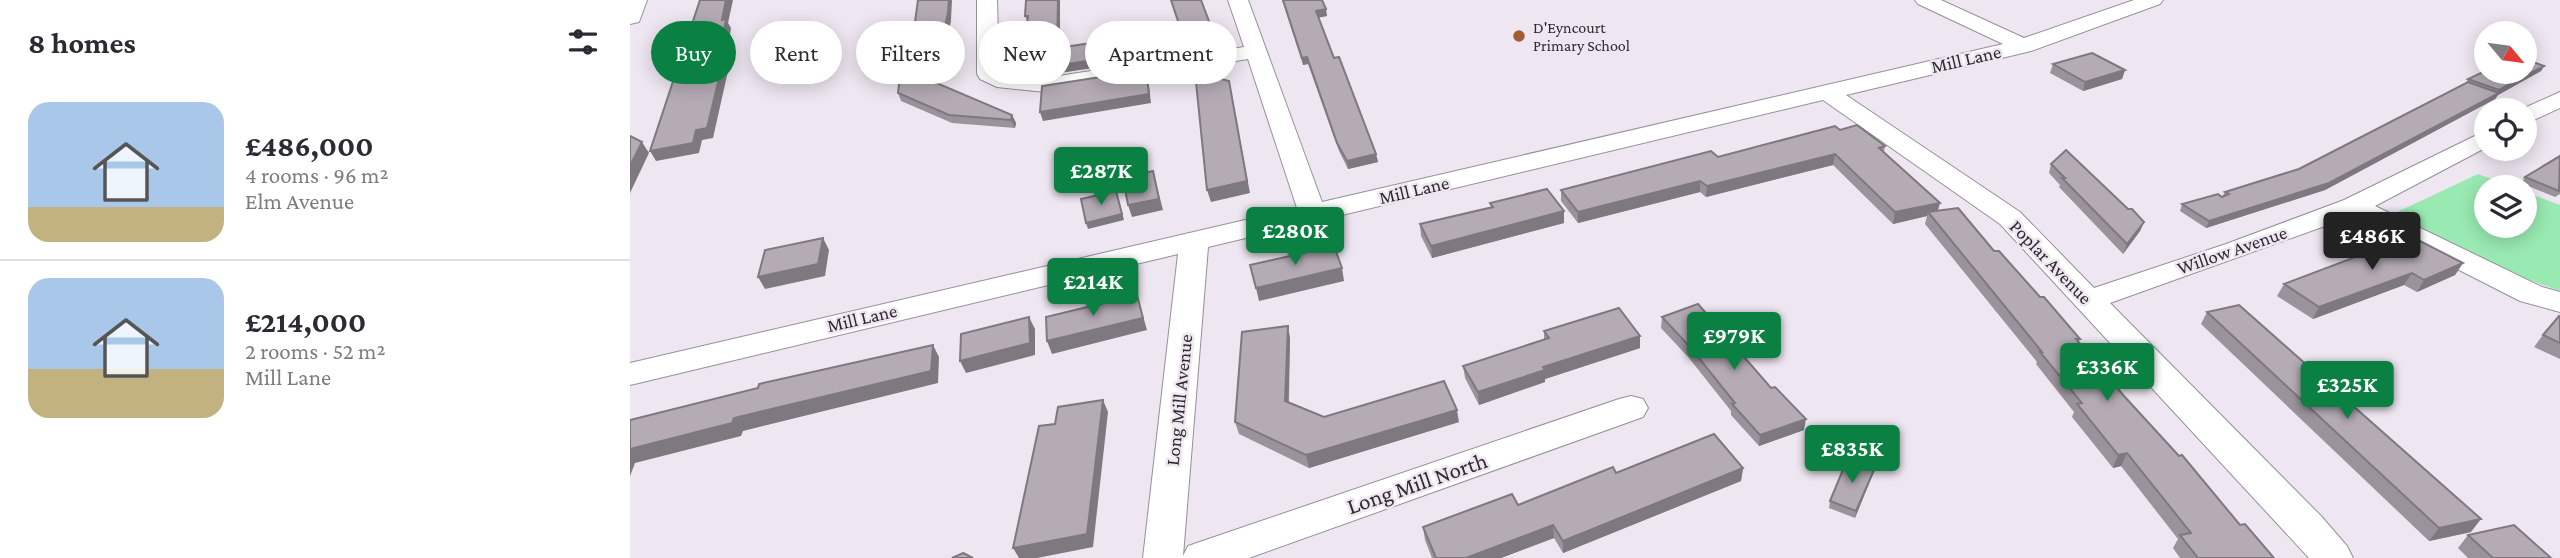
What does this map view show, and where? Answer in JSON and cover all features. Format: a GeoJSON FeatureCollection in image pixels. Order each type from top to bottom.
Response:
{"type":"FeatureCollection","features":[{"type":"Feature","properties":{"kind":"street"},"geometry":{"type":"LineString","coordinates":[[630,17],[635,0]]}},
{"type":"Feature","properties":{"kind":"street"},"geometry":{"type":"LineString","coordinates":[[987,0],[988,75],[1005,82],[1046,85],[1258,51]]}},
{"type":"Feature","properties":{"kind":"street"},"geometry":{"type":"LineString","coordinates":[[1238,0],[1313,215]]}},
{"type":"Feature","properties":{"kind":"street"},"geometry":{"type":"LineString","coordinates":[[1925,0],[2023,46]]}},
{"type":"Feature","properties":{"kind":"street","name":"Mill Lane"},"geometry":{"type":"LineString","coordinates":[[630,373],[1313,215],[2023,46],[2153,0]]}},
{"type":"Feature","properties":{"kind":"street","name":"Poplar Avenue"},"geometry":{"type":"LineString","coordinates":[[1826,92],[2010,218],[2307,527],[2333,558]]}},
{"type":"Feature","properties":{"kind":"street"},"geometry":{"type":"LineString","coordinates":[[2537,111],[2560,99]]}},
{"type":"Feature","properties":{"kind":"street","name":"Willow Avenue"},"geometry":{"type":"LineString","coordinates":[[2088,300],[2354,206],[2474,144]]}},
{"type":"Feature","properties":{"kind":"street"},"geometry":{"type":"LineString","coordinates":[[2354,206],[2531,294],[2560,302]]}},
{"type":"Feature","properties":{"kind":"street","name":"Long Mill Avenue"},"geometry":{"type":"LineString","coordinates":[[1163,558],[1194,242]]}},
{"type":"Feature","properties":{"kind":"street","name":"Long Mill North"},"geometry":{"type":"LineString","coordinates":[[1202,558],[1631,408]]}},
{"type":"Feature","properties":{"kind":"green space"},"geometry":{"type":"Polygon","coordinates":[[[2474,176],[2474,238],[2537,238],[2537,196],[2560,205],[2560,291],[2513,274],[2393,214],[2474,176]]]}},
{"type":"Feature","properties":{"kind":"building"},"geometry":{"type":"Polygon","coordinates":[[[700,0],[726,0],[722,20],[726,21],[693,21],[700,0]]]}},
{"type":"Feature","properties":{"kind":"building"},"geometry":{"type":"Polygon","coordinates":[[[918,0],[949,0],[946,21],[915,21],[918,0]]]}},
{"type":"Feature","properties":{"kind":"building"},"geometry":{"type":"Polygon","coordinates":[[[1026,0],[1058,0],[1058,21],[1028,21],[1028,16],[1025,16],[1026,0]]]}},
{"type":"Feature","properties":{"kind":"building"},"geometry":{"type":"Polygon","coordinates":[[[1171,0],[1201,0],[1209,21],[1178,21],[1171,0]]]}},
{"type":"Feature","properties":{"kind":"building"},"geometry":{"type":"Polygon","coordinates":[[[1283,0],[1322,0],[1326,9],[1316,11],[1334,58],[1339,57],[1376,154],[1347,161],[1337,143],[1307,57],[1302,58],[1283,0]]]}},
{"type":"Feature","properties":{"kind":"building"},"geometry":{"type":"Polygon","coordinates":[[[1085,44],[1085,61],[1071,64],[1071,46],[1085,44]]]}},
{"type":"Feature","properties":{"kind":"building"},"geometry":{"type":"Polygon","coordinates":[[[2092,53],[2125,70],[2085,82],[2053,64],[2092,53]]]}},
{"type":"Feature","properties":{"kind":"building"},"geometry":{"type":"Polygon","coordinates":[[[1085,79],[1085,84],[1148,84],[1149,94],[1040,112],[1042,86],[1071,84],[1071,82],[1085,79]]]}},
{"type":"Feature","properties":{"kind":"building"},"geometry":{"type":"Polygon","coordinates":[[[2468,82],[2499,93],[2490,98],[2474,98],[2474,106],[2329,183],[2209,221],[2182,204],[2218,194],[2222,197],[2229,194],[2225,192],[2299,169],[2468,82]]]}},
{"type":"Feature","properties":{"kind":"building"},"geometry":{"type":"Polygon","coordinates":[[[672,84],[718,84],[707,128],[696,130],[693,143],[650,151],[672,84]]]}},
{"type":"Feature","properties":{"kind":"building"},"geometry":{"type":"Polygon","coordinates":[[[899,84],[939,84],[1012,115],[1011,120],[949,115],[898,93],[899,84]]]}},
{"type":"Feature","properties":{"kind":"building"},"geometry":{"type":"Polygon","coordinates":[[[1196,84],[1230,84],[1247,181],[1207,190],[1196,84]]]}},
{"type":"Feature","properties":{"kind":"building"},"geometry":{"type":"Polygon","coordinates":[[[2482,84],[2510,84],[2499,90],[2482,84]]]}},
{"type":"Feature","properties":{"kind":"building"},"geometry":{"type":"Polygon","coordinates":[[[1857,125],[1885,146],[1879,148],[1940,203],[1895,212],[1835,154],[1707,186],[1700,181],[1578,212],[1561,190],[1711,151],[1718,157],[1835,126],[1840,130],[1857,125]]]}},
{"type":"Feature","properties":{"kind":"building"},"geometry":{"type":"Polygon","coordinates":[[[630,136],[642,142],[630,166],[630,136]]]}},
{"type":"Feature","properties":{"kind":"building"},"geometry":{"type":"Polygon","coordinates":[[[2066,150],[2144,222],[2127,244],[2051,164],[2066,150]]]}},
{"type":"Feature","properties":{"kind":"building"},"geometry":{"type":"Polygon","coordinates":[[[2560,156],[2559,191],[2537,182],[2537,175],[2528,175],[2560,156]]]}},
{"type":"Feature","properties":{"kind":"building"},"geometry":{"type":"Polygon","coordinates":[[[1153,171],[1159,199],[1128,205],[1123,178],[1153,171]]]}},
{"type":"Feature","properties":{"kind":"building"},"geometry":{"type":"Polygon","coordinates":[[[1547,189],[1564,211],[1431,246],[1420,224],[1493,207],[1490,203],[1547,189]]]}},
{"type":"Feature","properties":{"kind":"building"},"geometry":{"type":"Polygon","coordinates":[[[1116,191],[1122,214],[1086,223],[1081,199],[1116,191]]]}},
{"type":"Feature","properties":{"kind":"building"},"geometry":{"type":"Polygon","coordinates":[[[1958,208],[1994,251],[1999,251],[2040,297],[2044,297],[2124,396],[2179,456],[2182,455],[2240,525],[2245,524],[2274,558],[2198,558],[2180,535],[2191,533],[2127,453],[2118,455],[2077,404],[2082,403],[1928,212],[1958,208]]]}},
{"type":"Feature","properties":{"kind":"building"},"geometry":{"type":"Polygon","coordinates":[[[823,238],[818,264],[758,277],[765,250],[823,238]]]}},
{"type":"Feature","properties":{"kind":"building"},"geometry":{"type":"Polygon","coordinates":[[[2414,238],[2463,263],[2424,280],[2412,273],[2319,307],[2284,284],[2366,253],[2372,256],[2414,238]]]}},
{"type":"Feature","properties":{"kind":"building"},"geometry":{"type":"Polygon","coordinates":[[[1334,246],[1342,268],[1256,288],[1250,265],[1334,246]]]}},
{"type":"Feature","properties":{"kind":"building"},"geometry":{"type":"Polygon","coordinates":[[[1137,295],[1143,318],[1047,341],[1046,317],[1137,295]]]}},
{"type":"Feature","properties":{"kind":"building"},"geometry":{"type":"Polygon","coordinates":[[[1698,304],[1771,388],[1775,387],[1806,419],[1760,435],[1732,404],[1735,403],[1690,347],[1662,317],[1698,304]]]}},
{"type":"Feature","properties":{"kind":"building"},"geometry":{"type":"Polygon","coordinates":[[[2239,305],[2481,519],[2439,528],[2207,312],[2239,305]]]}},
{"type":"Feature","properties":{"kind":"building"},"geometry":{"type":"Polygon","coordinates":[[[1619,308],[1640,336],[1543,367],[1545,370],[1478,392],[1463,366],[1549,338],[1544,331],[1619,308]]]}},
{"type":"Feature","properties":{"kind":"building"},"geometry":{"type":"Polygon","coordinates":[[[1029,317],[1030,343],[960,361],[961,334],[1029,317]]]}},
{"type":"Feature","properties":{"kind":"building"},"geometry":{"type":"Polygon","coordinates":[[[2560,317],[2560,343],[2543,335],[2560,317]]]}},
{"type":"Feature","properties":{"kind":"building"},"geometry":{"type":"Polygon","coordinates":[[[1288,326],[1285,401],[1324,417],[1444,381],[1457,410],[1306,455],[1235,422],[1242,332],[1288,326]]]}},
{"type":"Feature","properties":{"kind":"building"},"geometry":{"type":"Polygon","coordinates":[[[933,345],[931,371],[734,418],[732,423],[630,449],[630,420],[758,388],[759,384],[933,345]]]}},
{"type":"Feature","properties":{"kind":"building"},"geometry":{"type":"Polygon","coordinates":[[[1103,400],[1087,534],[1013,548],[1039,426],[1055,424],[1058,407],[1103,400]]]}},
{"type":"Feature","properties":{"kind":"building"},"geometry":{"type":"Polygon","coordinates":[[[1714,434],[1743,468],[1563,541],[1553,525],[1466,558],[1436,558],[1423,527],[1512,494],[1518,505],[1613,467],[1616,473],[1714,434]]]}},
{"type":"Feature","properties":{"kind":"building"},"geometry":{"type":"Polygon","coordinates":[[[1847,460],[1874,470],[1856,511],[1830,501],[1847,460]]]}},
{"type":"Feature","properties":{"kind":"building"},"geometry":{"type":"Polygon","coordinates":[[[2514,525],[2551,558],[2493,558],[2468,535],[2514,525]]]}},
{"type":"Feature","properties":{"kind":"building"},"geometry":{"type":"Polygon","coordinates":[[[963,553],[973,558],[952,558],[963,553]]]}},
{"type":"Feature","properties":{"kind":"place","name":"D'Eyncourt Primary School"},"geometry":{"type":"Point","coordinates":[1519,36]}}]}
